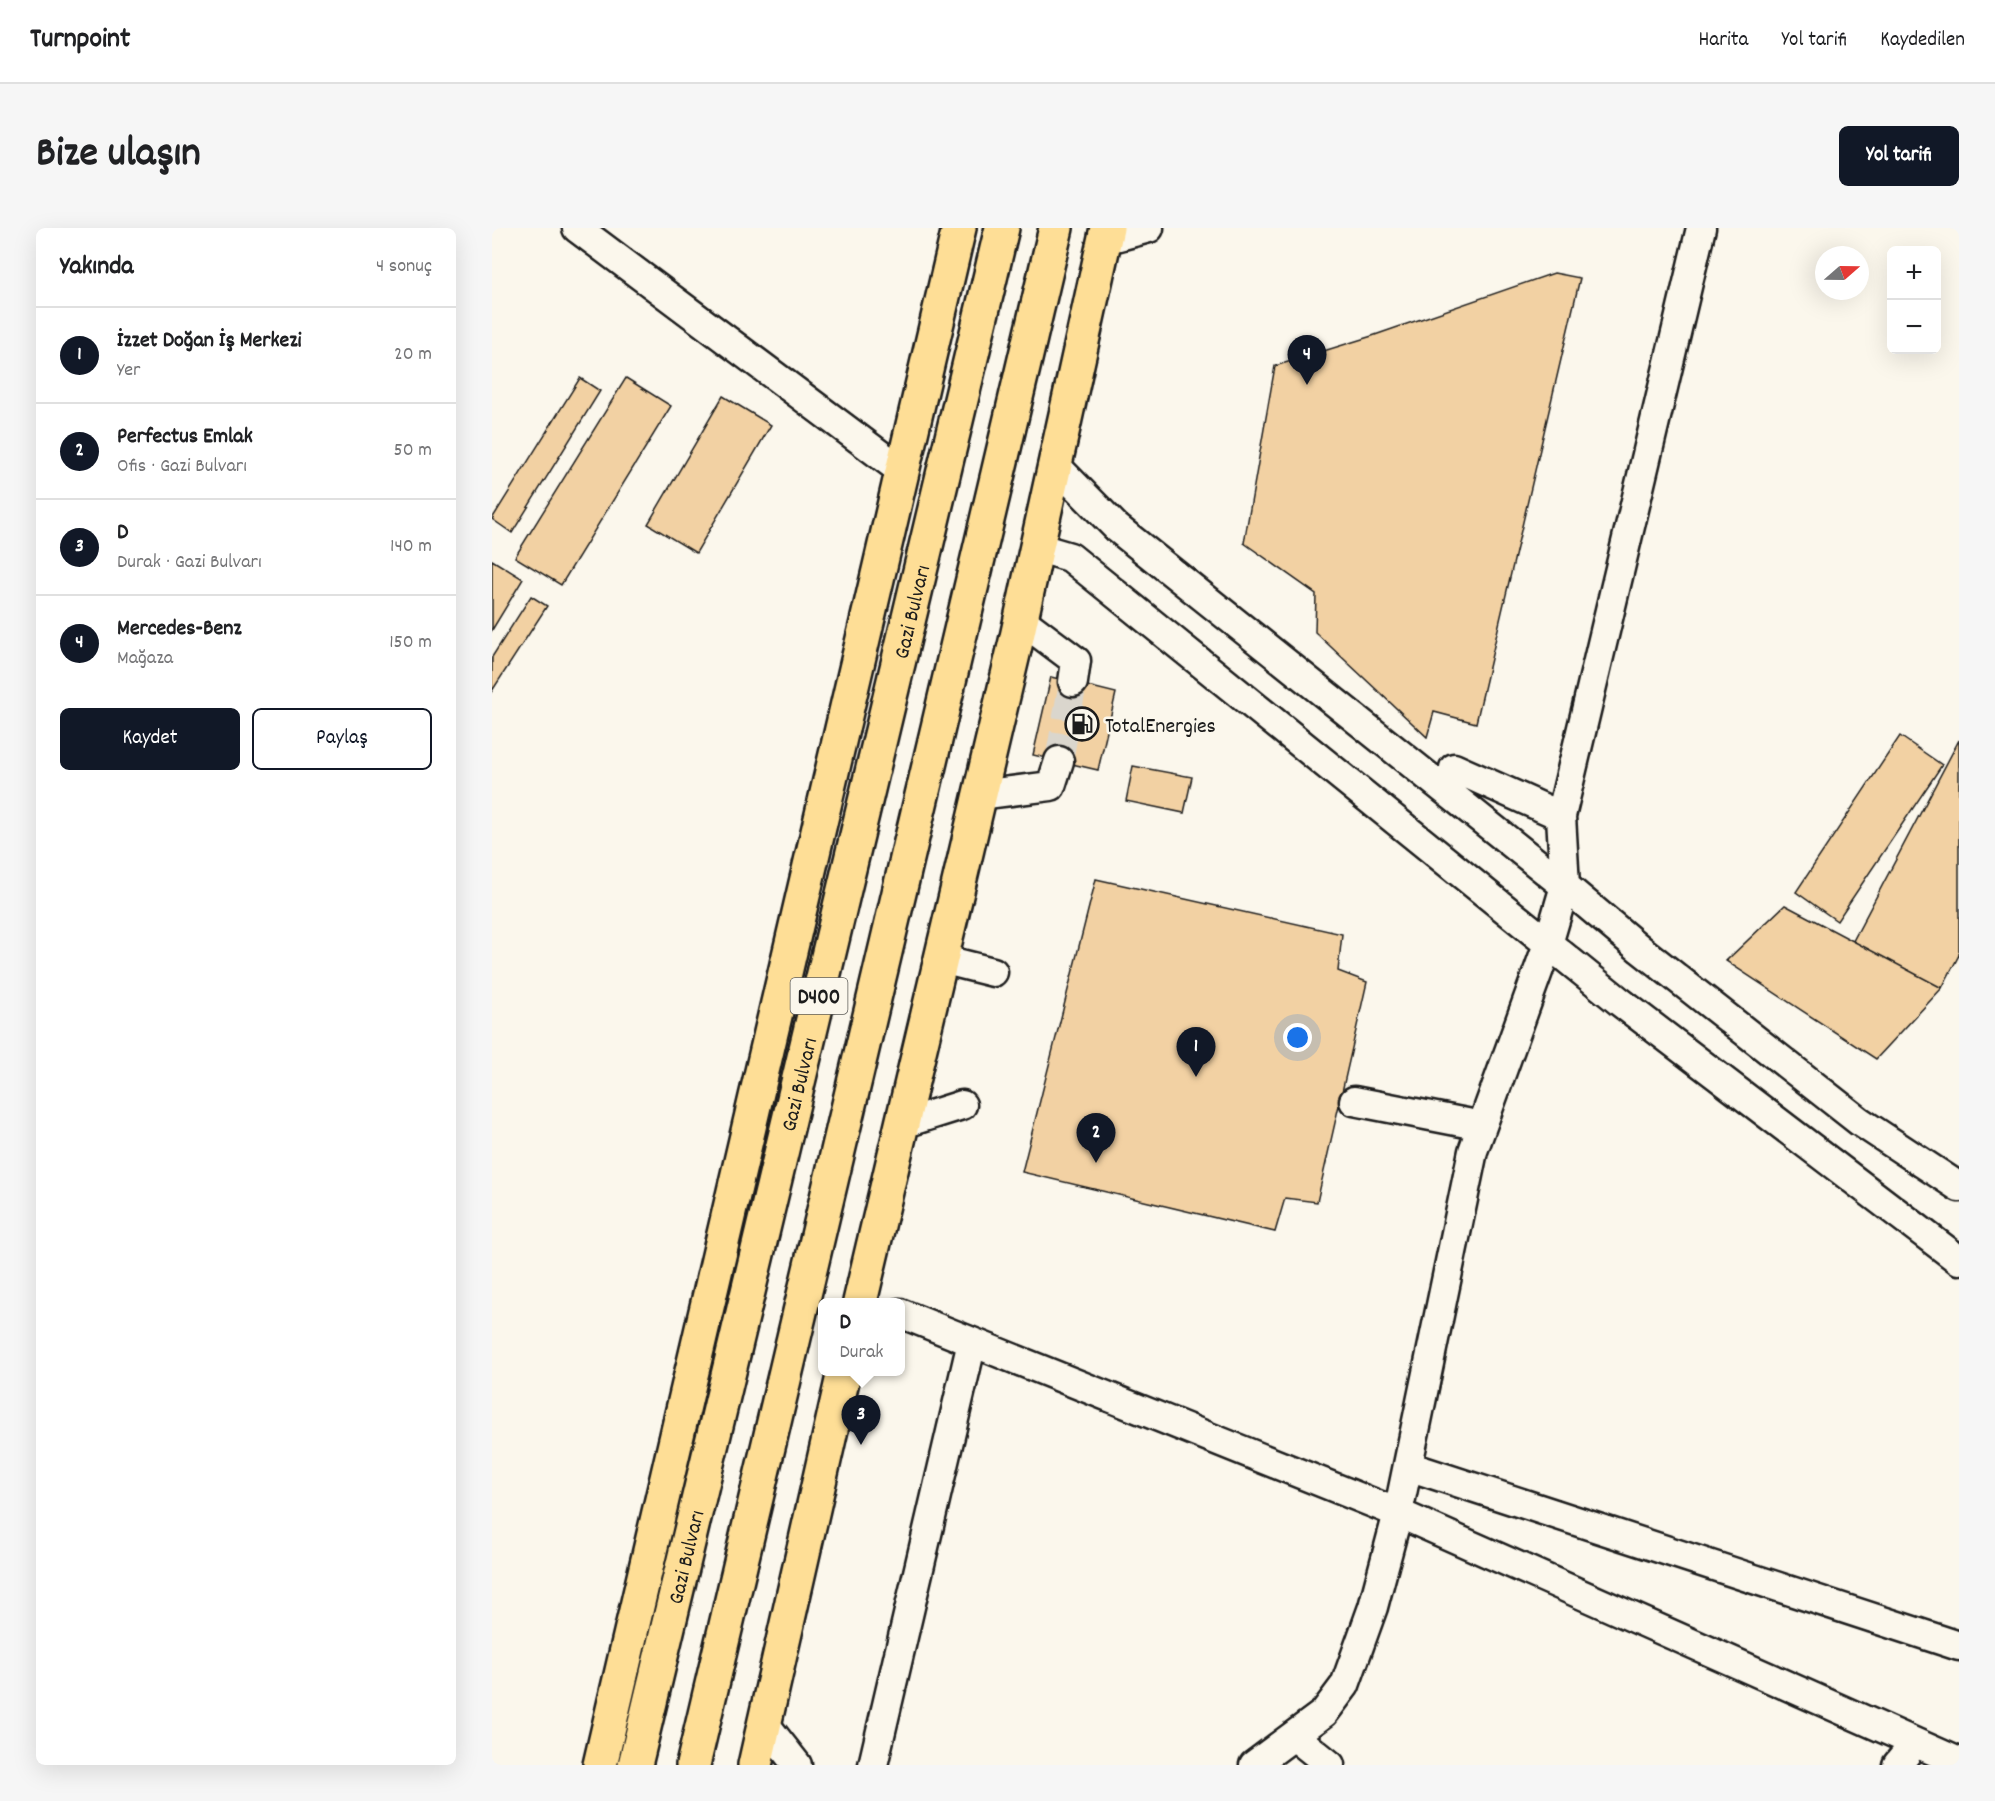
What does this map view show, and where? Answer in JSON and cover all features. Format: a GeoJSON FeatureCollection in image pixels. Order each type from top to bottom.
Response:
{"type":"FeatureCollection","features":[{"type":"Feature","properties":{"kind":"highway"},"geometry":{"type":"LineString","coordinates":[[600,1765],[960,228]]}},
{"type":"Feature","properties":{"kind":"highway","name":"Gazi Bulvarı"},"geometry":{"type":"LineString","coordinates":[[635,1765],[1002,228]]}},
{"type":"Feature","properties":{"kind":"highway","name":"D400"},"geometry":{"type":"LineString","coordinates":[[693,1765],[1056,228]]}},
{"type":"Feature","properties":{"kind":"highway"},"geometry":{"type":"LineString","coordinates":[[865,1298],[902,1124],[1020,619],[1106,234]]}},
{"type":"Feature","properties":{"kind":"highway"},"geometry":{"type":"LineString","coordinates":[[755,1765],[843,1376]]}},
{"type":"Feature","properties":{"kind":"street"},"geometry":{"type":"LineString","coordinates":[[577,228],[903,472]]}},
{"type":"Feature","properties":{"kind":"street"},"geometry":{"type":"LineString","coordinates":[[1106,234],[1149,228]]}},
{"type":"Feature","properties":{"kind":"street"},"geometry":{"type":"LineString","coordinates":[[1254,1765],[1324,1713],[1345,1685],[1373,1608],[1398,1513],[1473,1151],[1548,944],[1565,886],[1561,816],[1701,228]]}},
{"type":"Feature","properties":{"kind":"street"},"geometry":{"type":"LineString","coordinates":[[1054,464],[1117,528],[1565,886],[1640,949],[1859,1121],[1959,1187]]}},
{"type":"Feature","properties":{"kind":"street"},"geometry":{"type":"LineString","coordinates":[[1036,547],[1070,557],[1548,944],[1874,1197],[1959,1260]]}},
{"type":"Feature","properties":{"kind":"street"},"geometry":{"type":"LineString","coordinates":[[1020,619],[1076,661],[1073,682]]}},
{"type":"Feature","properties":{"kind":"street"},"geometry":{"type":"LineString","coordinates":[[979,795],[1051,786],[1059,761]]}},
{"type":"Feature","properties":{"kind":"street"},"geometry":{"type":"LineString","coordinates":[[1454,768],[1561,816]]}},
{"type":"Feature","properties":{"kind":"street"},"geometry":{"type":"LineString","coordinates":[[941,959],[993,972]]}},
{"type":"Feature","properties":{"kind":"street"},"geometry":{"type":"LineString","coordinates":[[1354,1101],[1482,1126]]}},
{"type":"Feature","properties":{"kind":"street"},"geometry":{"type":"LineString","coordinates":[[902,1124],[962,1105]]}},
{"type":"Feature","properties":{"kind":"street"},"geometry":{"type":"LineString","coordinates":[[905,1315],[1398,1513],[1959,1762]]}},
{"type":"Feature","properties":{"kind":"street"},"geometry":{"type":"LineString","coordinates":[[873,1765],[972,1342]]}},
{"type":"Feature","properties":{"kind":"street"},"geometry":{"type":"LineString","coordinates":[[1408,1466],[1959,1646]]}},
{"type":"Feature","properties":{"kind":"street"},"geometry":{"type":"LineString","coordinates":[[764,1723],[797,1765]]}},
{"type":"Feature","properties":{"kind":"street"},"geometry":{"type":"LineString","coordinates":[[1294,1736],[1330,1765]]}},
{"type":"Feature","properties":{"kind":"street"},"geometry":{"type":"LineString","coordinates":[[1897,1765],[1915,1743]]}},
{"type":"Feature","properties":{"kind":"building"},"geometry":{"type":"Polygon","coordinates":[[[1554,273],[1580,278],[1476,723],[1434,712],[1427,737],[1315,632],[1316,594],[1244,543],[1275,366],[1372,336],[1554,273]]]}},
{"type":"Feature","properties":{"kind":"building"},"geometry":{"type":"Polygon","coordinates":[[[580,378],[600,391],[512,533],[492,519],[580,378]]]}},
{"type":"Feature","properties":{"kind":"building"},"geometry":{"type":"Polygon","coordinates":[[[626,378],[671,406],[561,585],[515,557],[626,378]]]}},
{"type":"Feature","properties":{"kind":"building"},"geometry":{"type":"Polygon","coordinates":[[[723,396],[771,425],[696,553],[648,524],[723,396]]]}},
{"type":"Feature","properties":{"kind":"building"},"geometry":{"type":"Polygon","coordinates":[[[492,560],[523,579],[492,630],[492,560]]]}},
{"type":"Feature","properties":{"kind":"building"},"geometry":{"type":"Polygon","coordinates":[[[531,596],[547,606],[492,691],[492,657],[531,596]]]}},
{"type":"Feature","properties":{"kind":"building"},"geometry":{"type":"Polygon","coordinates":[[[1051,677],[1116,693],[1098,770],[1033,755],[1051,677]]]}},
{"type":"Feature","properties":{"kind":"building"},"geometry":{"type":"Polygon","coordinates":[[[1900,736],[1942,765],[1837,921],[1796,892],[1900,736]]]}},
{"type":"Feature","properties":{"kind":"building"},"geometry":{"type":"Polygon","coordinates":[[[1959,740],[1959,955],[1942,988],[1853,941],[1959,740]]]}},
{"type":"Feature","properties":{"kind":"building"},"geometry":{"type":"Polygon","coordinates":[[[1133,766],[1192,777],[1184,813],[1126,801],[1133,766]]]}},
{"type":"Feature","properties":{"kind":"building"},"geometry":{"type":"Polygon","coordinates":[[[1096,879],[1342,934],[1338,971],[1367,982],[1317,1202],[1285,1198],[1275,1232],[1022,1172],[1096,879]]]}},
{"type":"Feature","properties":{"kind":"building"},"geometry":{"type":"Polygon","coordinates":[[[1785,905],[1942,988],[1876,1059],[1726,961],[1785,905]]]}},
{"type":"Feature","properties":{"kind":"tunnel"},"geometry":{"type":"LineString","coordinates":[[1059,761],[1073,682]]}},
{"type":"Feature","properties":{"kind":"place","name":"Mercedes-Benz"},"geometry":{"type":"Point","coordinates":[1307,385]}},
{"type":"Feature","properties":{"kind":"place","name":"TotalEnergies"},"geometry":{"type":"Point","coordinates":[1082,724]}},
{"type":"Feature","properties":{"kind":"place","name":"İzzet Doğan İş Merkezi"},"geometry":{"type":"Point","coordinates":[1196,1077]}},
{"type":"Feature","properties":{"kind":"place","name":"Perfectus Emlak"},"geometry":{"type":"Point","coordinates":[1096,1163]}},
{"type":"Feature","properties":{"kind":"place","name":"D"},"geometry":{"type":"Point","coordinates":[861,1445]}}]}
